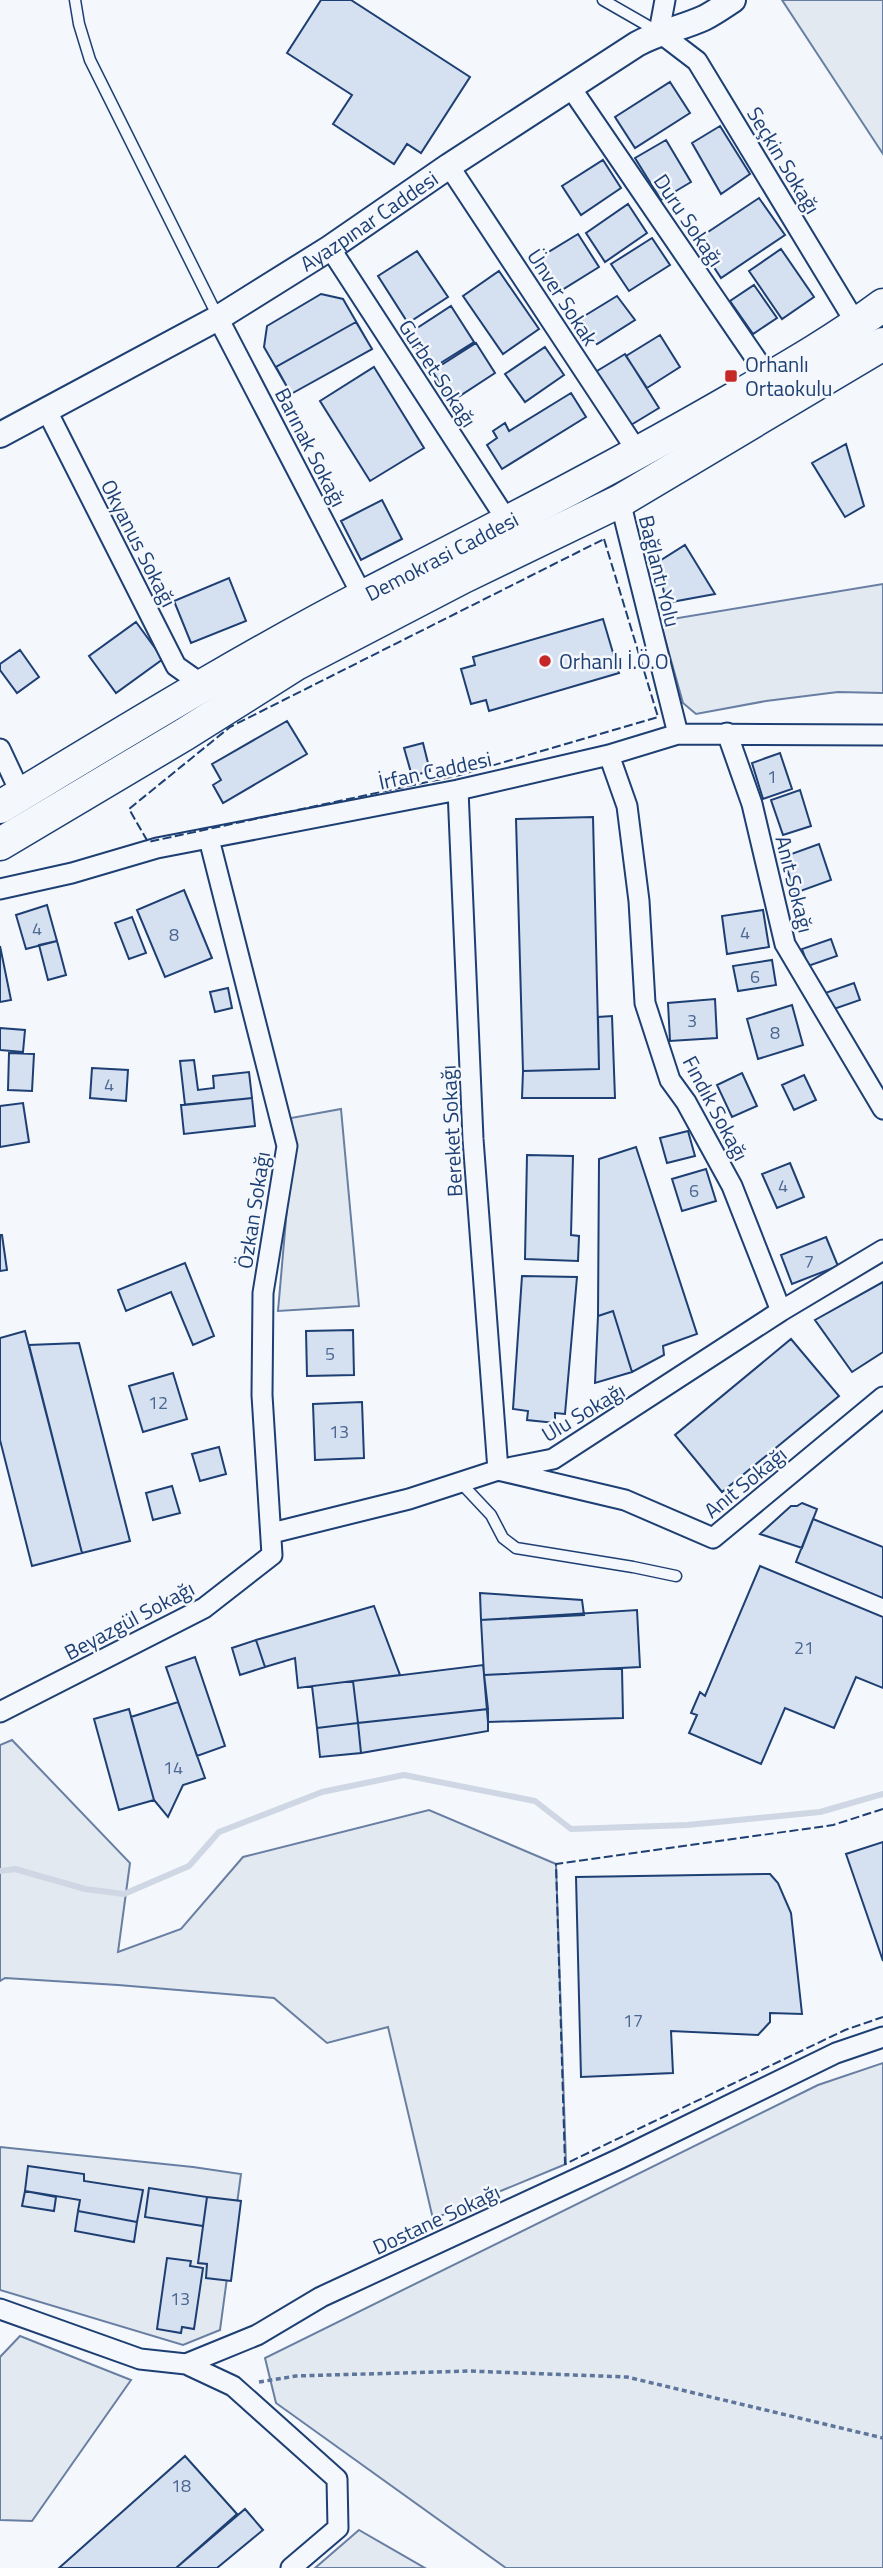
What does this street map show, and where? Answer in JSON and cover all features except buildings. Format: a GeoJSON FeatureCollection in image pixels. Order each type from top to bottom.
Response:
{"type":"FeatureCollection","features":[{"type":"Feature","properties":{"kind":"main road","name":"Demokrasi Caddesi"},"geometry":{"type":"LineString","coordinates":[[11,801],[203,685],[363,597],[639,454],[769,378],[883,306]]}},
{"type":"Feature","properties":{"kind":"main road","name":"Demokrasi Caddesi"},"geometry":{"type":"LineString","coordinates":[[0,844],[185,734],[296,664],[463,577],[620,501],[883,344]]}},
{"type":"Feature","properties":{"kind":"street"},"geometry":{"type":"LineString","coordinates":[[659,32],[665,0]]}},
{"type":"Feature","properties":{"kind":"street","name":"Ayazpınar Caddesi"},"geometry":{"type":"LineString","coordinates":[[0,435],[218,318],[330,248],[449,166],[636,44],[659,32],[708,16],[733,0]]}},
{"type":"Feature","properties":{"kind":"street","name":"Seçkin Sokağı"},"geometry":{"type":"LineString","coordinates":[[659,32],[698,61],[857,324]]}},
{"type":"Feature","properties":{"kind":"street","name":"Duru Sokağı"},"geometry":{"type":"LineString","coordinates":[[571,88],[769,378]]}},
{"type":"Feature","properties":{"kind":"street","name":"Ünver Sokak"},"geometry":{"type":"LineString","coordinates":[[449,166],[639,454]]}},
{"type":"Feature","properties":{"kind":"street","name":"Gurbet Sokağı"},"geometry":{"type":"LineString","coordinates":[[330,248],[508,522]]}},
{"type":"Feature","properties":{"kind":"street","name":"Barınak Sokağı"},"geometry":{"type":"LineString","coordinates":[[218,318],[363,597]]}},
{"type":"Feature","properties":{"kind":"street","name":"Okyanus Sokağı"},"geometry":{"type":"LineString","coordinates":[[47,411],[176,666],[203,685]]}},
{"type":"Feature","properties":{"kind":"street","name":"Bağlantı Yolu"},"geometry":{"type":"LineString","coordinates":[[620,501],[678,734]]}},
{"type":"Feature","properties":{"kind":"street","name":"Anıt Sokağı"},"geometry":{"type":"LineString","coordinates":[[727,733],[752,804],[785,944],[883,1109]]}},
{"type":"Feature","properties":{"kind":"street","name":"İrfan Caddesi"},"geometry":{"type":"LineString","coordinates":[[0,889],[72,873],[158,848],[457,790],[609,755],[678,734],[883,735]]}},
{"type":"Feature","properties":{"kind":"street"},"geometry":{"type":"LineString","coordinates":[[0,749],[11,801]]}},
{"type":"Feature","properties":{"kind":"street","name":"Fındık Sokağı"},"geometry":{"type":"LineString","coordinates":[[609,755],[627,806],[639,901],[645,1003],[670,1080],[686,1102],[732,1186],[781,1311]]}},
{"type":"Feature","properties":{"kind":"street","name":"Bereket Sokağı"},"geometry":{"type":"LineString","coordinates":[[457,790],[473,1139],[498,1470]]}},
{"type":"Feature","properties":{"kind":"street","name":"Özkan Sokağı"},"geometry":{"type":"LineString","coordinates":[[209,839],[287,1146],[263,1293],[262,1395],[272,1555]]}},
{"type":"Feature","properties":{"kind":"street","name":"Ulu Sokağı"},"geometry":{"type":"LineString","coordinates":[[272,1533],[409,1499],[498,1470],[553,1459],[781,1311],[883,1250]]}},
{"type":"Feature","properties":{"kind":"street","name":"Anıt Sokağı"},"geometry":{"type":"LineString","coordinates":[[498,1470],[625,1500],[713,1538],[883,1397]]}},
{"type":"Feature","properties":{"kind":"street","name":"Beyazgül Sokağı"},"geometry":{"type":"LineString","coordinates":[[0,1712],[204,1608],[272,1555]]}},
{"type":"Feature","properties":{"kind":"street","name":"Dostane Sokağı"},"geometry":{"type":"LineString","coordinates":[[0,2309],[140,2359],[186,2364],[257,2335],[320,2297],[619,2159],[836,2053],[883,2037]]}},
{"type":"Feature","properties":{"kind":"street"},"geometry":{"type":"LineString","coordinates":[[186,2364],[233,2386],[337,2479],[338,2528],[291,2568]]}},
{"type":"Feature","properties":{"kind":"lane"},"geometry":{"type":"LineString","coordinates":[[75,0],[90,60],[218,318]]}},
{"type":"Feature","properties":{"kind":"lane"},"geometry":{"type":"LineString","coordinates":[[603,0],[659,32]]}},
{"type":"Feature","properties":{"kind":"lane"},"geometry":{"type":"LineString","coordinates":[[460,1482],[491,1515],[503,1538],[516,1548],[676,1576]]}},
{"type":"Feature","properties":{"kind":"path"},"geometry":{"type":"LineString","coordinates":[[233,2386],[296,2376],[468,2371],[628,2377],[883,2438]]}},
{"type":"Feature","properties":{"kind":"shaded area"},"geometry":{"type":"Polygon","coordinates":[[[782,0],[883,0],[883,154],[782,0]]]}},
{"type":"Feature","properties":{"kind":"shaded area"},"geometry":{"type":"Polygon","coordinates":[[[883,584],[883,693],[838,692],[766,701],[696,714],[683,703],[660,621],[883,584]]]}},
{"type":"Feature","properties":{"kind":"shaded area"},"geometry":{"type":"Polygon","coordinates":[[[341,1109],[359,1306],[278,1311],[293,1139],[291,1118],[341,1109]]]}},
{"type":"Feature","properties":{"kind":"shaded area"},"geometry":{"type":"Polygon","coordinates":[[[12,1740],[130,1863],[118,1952],[181,1929],[243,1857],[429,1810],[556,1864],[566,2164],[433,2219],[388,2027],[327,2043],[274,1998],[118,1985],[5,1978],[0,1981],[0,1745],[12,1740]]]}},
{"type":"Feature","properties":{"kind":"shaded area"},"geometry":{"type":"Polygon","coordinates":[[[883,2063],[883,2568],[506,2568],[276,2403],[265,2358],[818,2085],[883,2063]]]}},
{"type":"Feature","properties":{"kind":"shaded area"},"geometry":{"type":"Polygon","coordinates":[[[0,2147],[241,2174],[220,2330],[183,2345],[0,2290],[0,2147]]]}},
{"type":"Feature","properties":{"kind":"shaded area"},"geometry":{"type":"Polygon","coordinates":[[[20,2336],[131,2380],[32,2521],[0,2520],[0,2357],[20,2336]]]}},
{"type":"Feature","properties":{"kind":"shaded area"},"geometry":{"type":"Polygon","coordinates":[[[359,2530],[425,2568],[315,2568],[359,2530]]]}},
{"type":"Feature","properties":{"kind":"waterway"},"geometry":{"type":"LineString","coordinates":[[0,1871],[15,1869],[85,1889],[124,1894],[189,1866],[219,1832],[322,1792],[404,1775],[535,1801],[571,1829],[687,1825],[820,1812],[883,1794]]}},
{"type":"Feature","properties":{"kind":"fence"},"geometry":{"type":"LineString","coordinates":[[604,539],[658,717],[460,775],[148,842],[129,809],[230,727],[604,539]]}},
{"type":"Feature","properties":{"kind":"fence"},"geometry":{"type":"LineString","coordinates":[[883,1809],[833,1825],[556,1864],[565,2164],[845,2030],[883,2017]]}},
{"type":"Feature","properties":{"kind":"place","name":"Orhanlı Ortaokulu"},"geometry":{"type":"Point","coordinates":[731,376]}},
{"type":"Feature","properties":{"kind":"place","name":"Orhanlı İ.Ö.O"},"geometry":{"type":"Point","coordinates":[545,661]}}]}
